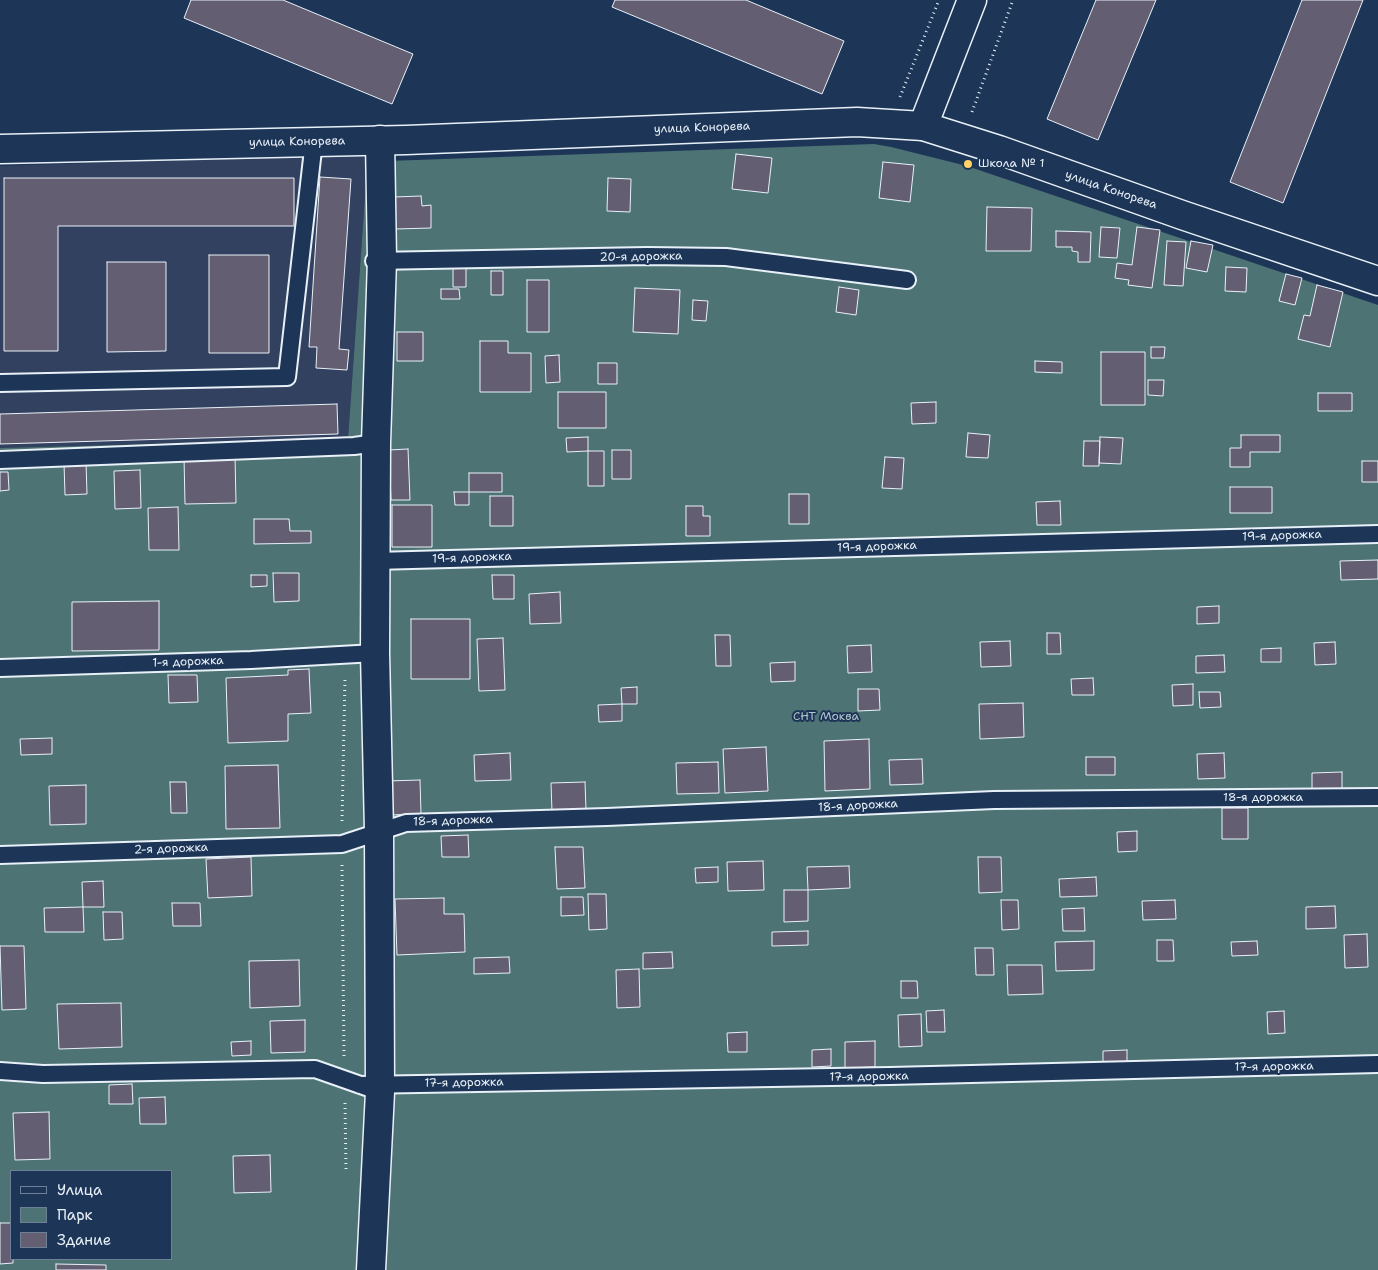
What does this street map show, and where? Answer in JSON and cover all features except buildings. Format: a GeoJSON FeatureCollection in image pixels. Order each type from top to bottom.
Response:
{"type":"FeatureCollection","features":[{"type":"Feature","properties":{"kind":"street"},"geometry":{"type":"LineString","coordinates":[[923,126],[972,0]]}},
{"type":"Feature","properties":{"kind":"street","name":"улица Конорева"},"geometry":{"type":"LineString","coordinates":[[0,149],[380,140],[857,122],[923,126],[999,150],[1182,215],[1378,281]]}},
{"type":"Feature","properties":{"kind":"street"},"geometry":{"type":"LineString","coordinates":[[371,1270],[379,831],[375,561],[380,140]]}},
{"type":"Feature","properties":{"kind":"lane"},"geometry":{"type":"LineString","coordinates":[[0,383],[287,377],[314,142]]}},
{"type":"Feature","properties":{"kind":"lane","name":"20-я дорожка"},"geometry":{"type":"LineString","coordinates":[[378,260],[647,256],[726,257],[907,280]]}},
{"type":"Feature","properties":{"kind":"lane"},"geometry":{"type":"LineString","coordinates":[[0,460],[354,446],[376,443]]}},
{"type":"Feature","properties":{"kind":"lane","name":"19-я дорожка"},"geometry":{"type":"LineString","coordinates":[[375,561],[1378,534]]}},
{"type":"Feature","properties":{"kind":"lane","name":"1-я дорожка"},"geometry":{"type":"LineString","coordinates":[[0,668],[252,660],[375,653]]}},
{"type":"Feature","properties":{"kind":"lane","name":"18-я дорожка"},"geometry":{"type":"LineString","coordinates":[[342,844],[406,823],[607,817],[994,800],[1378,797]]}},
{"type":"Feature","properties":{"kind":"lane","name":"2-я дорожка"},"geometry":{"type":"LineString","coordinates":[[0,855],[342,844]]}},
{"type":"Feature","properties":{"kind":"lane","name":"17-я дорожка"},"geometry":{"type":"LineString","coordinates":[[373,1087],[1378,1064]]}},
{"type":"Feature","properties":{"kind":"lane"},"geometry":{"type":"LineString","coordinates":[[0,1071],[42,1074],[315,1069],[373,1087]]}},
{"type":"Feature","properties":{"kind":"path"},"geometry":{"type":"LineString","coordinates":[[890,124],[939,0]]}},
{"type":"Feature","properties":{"kind":"path"},"geometry":{"type":"LineString","coordinates":[[970,120],[1013,0]]}},
{"type":"Feature","properties":{"kind":"shaded area"},"geometry":{"type":"Polygon","coordinates":[[[368,154],[348,439],[0,448],[0,166],[368,154]]]}},
{"type":"Feature","properties":{"kind":"green space","name":"СНТ Моква"},"geometry":{"type":"Polygon","coordinates":[[[874,144],[967,166],[1378,305],[1378,1270],[0,1270],[0,448],[348,439],[368,154],[387,161],[874,144]]]}},
{"type":"Feature","properties":{"kind":"place","name":"Школа № 1"},"geometry":{"type":"Point","coordinates":[968,164]}}]}
